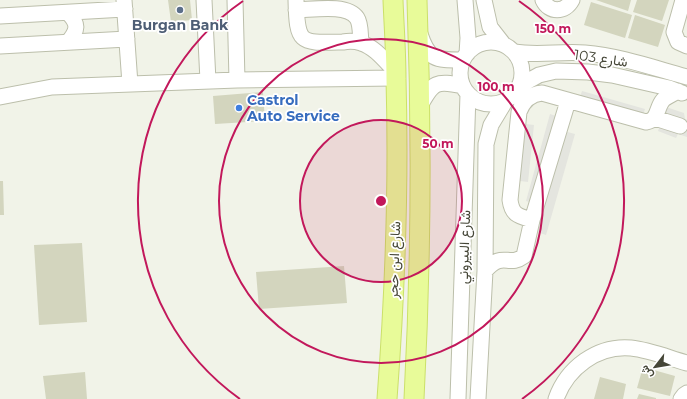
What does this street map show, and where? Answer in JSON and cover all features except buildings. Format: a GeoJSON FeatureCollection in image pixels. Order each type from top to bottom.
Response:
{"type":"FeatureCollection","features":[{"type":"Feature","properties":{"kind":"main road","name":"شارع ابن حجر"},"geometry":{"type":"LineString","coordinates":[[387,399],[392,337],[396,231],[396,75],[393,0]]}},
{"type":"Feature","properties":{"kind":"main road","name":"شارع ابن حجر"},"geometry":{"type":"LineString","coordinates":[[414,399],[417,343],[420,167],[417,0]]}},
{"type":"Feature","properties":{"kind":"street"},"geometry":{"type":"LineString","coordinates":[[204,0],[208,81]]}},
{"type":"Feature","properties":{"kind":"street"},"geometry":{"type":"LineString","coordinates":[[235,0],[237,80]]}},
{"type":"Feature","properties":{"kind":"street"},"geometry":{"type":"LineString","coordinates":[[465,0],[468,38],[465,57]]}},
{"type":"Feature","properties":{"kind":"street"},"geometry":{"type":"LineString","coordinates":[[484,0],[490,27],[509,49],[520,63],[522,74],[519,86],[514,94],[506,100],[496,104],[486,104],[477,100],[466,90],[460,78],[460,68],[465,57],[470,50],[481,44],[493,42],[509,49]]}},
{"type":"Feature","properties":{"kind":"street"},"geometry":{"type":"LineString","coordinates":[[543,0],[548,7],[560,10],[566,7],[572,0]]}},
{"type":"Feature","properties":{"kind":"street"},"geometry":{"type":"LineString","coordinates":[[683,0],[674,32],[678,42],[687,46]]}},
{"type":"Feature","properties":{"kind":"street"},"geometry":{"type":"LineString","coordinates":[[0,16],[68,13],[125,5],[130,84]]}},
{"type":"Feature","properties":{"kind":"street"},"geometry":{"type":"LineString","coordinates":[[361,42],[360,26],[357,18],[350,11],[342,8],[296,5],[298,28],[300,35],[305,40],[312,42],[361,42],[370,47],[396,75]]}},
{"type":"Feature","properties":{"kind":"street"},"geometry":{"type":"LineString","coordinates":[[68,13],[75,22],[76,26],[74,36],[68,42]]}},
{"type":"Feature","properties":{"kind":"street"},"geometry":{"type":"LineString","coordinates":[[418,28],[425,48],[430,55],[435,58],[447,60],[465,57]]}},
{"type":"Feature","properties":{"kind":"street"},"geometry":{"type":"LineString","coordinates":[[0,46],[127,39]]}},
{"type":"Feature","properties":{"kind":"street","name":"شارع 103"},"geometry":{"type":"LineString","coordinates":[[509,49],[528,54],[584,53],[614,58],[687,78]]}},
{"type":"Feature","properties":{"kind":"street","name":"شارع 103"},"geometry":{"type":"LineString","coordinates":[[519,86],[539,75],[556,71],[580,71],[612,75],[669,88],[682,93]]}},
{"type":"Feature","properties":{"kind":"street"},"geometry":{"type":"LineString","coordinates":[[0,97],[52,87],[396,75]]}},
{"type":"Feature","properties":{"kind":"street"},"geometry":{"type":"LineString","coordinates":[[420,106],[428,92],[436,85],[445,82],[466,90]]}},
{"type":"Feature","properties":{"kind":"street","name":"شارع البيروني"},"geometry":{"type":"LineString","coordinates":[[458,399],[466,90]]}},
{"type":"Feature","properties":{"kind":"street"},"geometry":{"type":"LineString","coordinates":[[532,220],[518,216],[511,209],[510,200],[519,112],[522,104],[528,98],[535,94],[542,93],[640,121],[650,122],[655,118],[660,104],[664,99],[682,93]]}},
{"type":"Feature","properties":{"kind":"street","name":"شارع البيروني"},"geometry":{"type":"LineString","coordinates":[[478,399],[486,241],[486,144],[491,125],[506,100]]}},
{"type":"Feature","properties":{"kind":"street"},"geometry":{"type":"LineString","coordinates":[[485,271],[495,261],[515,261],[524,256],[532,220],[568,100]]}},
{"type":"Feature","properties":{"kind":"street"},"geometry":{"type":"LineString","coordinates":[[655,118],[680,126]]}},
{"type":"Feature","properties":{"kind":"street"},"geometry":{"type":"LineString","coordinates":[[486,241],[492,247],[512,252],[526,246]]}},
{"type":"Feature","properties":{"kind":"street"},"geometry":{"type":"LineString","coordinates":[[556,399],[564,382],[581,363],[604,351],[617,348],[630,348],[643,350],[687,363]]}},
{"type":"Feature","properties":{"kind":"street"},"geometry":{"type":"LineString","coordinates":[[681,399],[687,393]]}},
{"type":"Feature","properties":{"kind":"shaded area"},"geometry":{"type":"Polygon","coordinates":[[[582,91],[645,109],[642,118],[579,100],[582,91]]]}},
{"type":"Feature","properties":{"kind":"shaded area"},"geometry":{"type":"Polygon","coordinates":[[[666,107],[684,113],[685,119],[687,120],[687,137],[678,134],[676,138],[658,131],[666,107]]]}},
{"type":"Feature","properties":{"kind":"shaded area"},"geometry":{"type":"Polygon","coordinates":[[[550,114],[559,117],[556,129],[575,134],[546,235],[537,232],[544,207],[526,201],[550,114]]]}},
{"type":"Feature","properties":{"kind":"shaded area"},"geometry":{"type":"Polygon","coordinates":[[[526,124],[534,125],[528,182],[520,181],[526,124]]]}},
{"type":"Feature","properties":{"kind":"place","name":"Burgan Bank"},"geometry":{"type":"Point","coordinates":[180,10]}},
{"type":"Feature","properties":{"kind":"place","name":"Castrol Auto Service"},"geometry":{"type":"Point","coordinates":[239,108]}}]}
